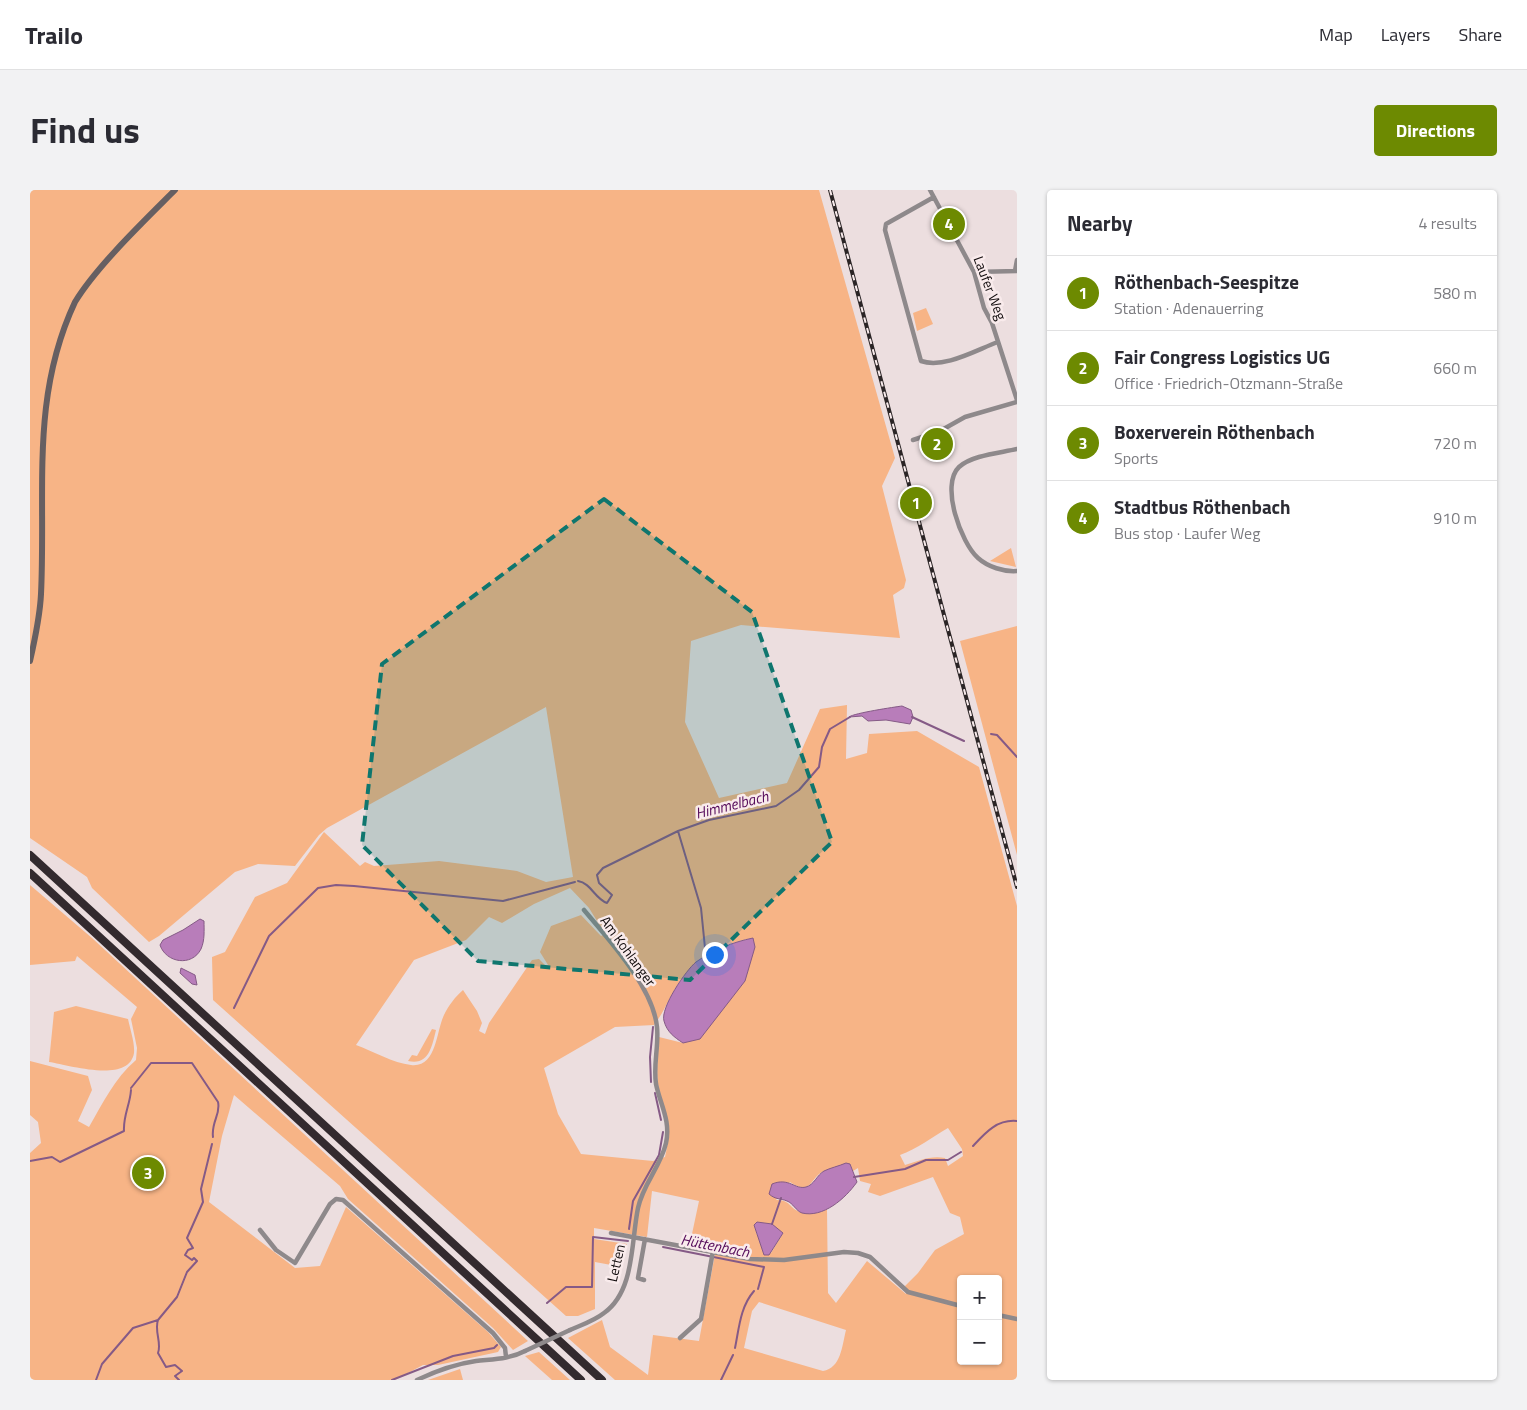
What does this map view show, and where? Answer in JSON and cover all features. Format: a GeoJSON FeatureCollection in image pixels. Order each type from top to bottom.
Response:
{"type":"FeatureCollection","features":[{"type":"Feature","properties":{"kind":"highway"},"geometry":{"type":"LineString","coordinates":[[30,855],[602,1380]]}},
{"type":"Feature","properties":{"kind":"highway"},"geometry":{"type":"LineString","coordinates":[[30,872],[581,1380]]}},
{"type":"Feature","properties":{"kind":"street"},"geometry":{"type":"LineString","coordinates":[[30,661],[41,594],[36,432],[38,406],[49,360],[75,301],[103,267],[175,190]]}},
{"type":"Feature","properties":{"kind":"street","name":"Laufer Weg"},"geometry":{"type":"LineString","coordinates":[[930,190],[974,272],[984,308],[992,323],[1017,401]]}},
{"type":"Feature","properties":{"kind":"street"},"geometry":{"type":"LineString","coordinates":[[934,198],[886,224],[884,230],[921,361],[930,364],[947,361],[998,342]]}},
{"type":"Feature","properties":{"kind":"street"},"geometry":{"type":"LineString","coordinates":[[974,272],[1016,271],[1017,260]]}},
{"type":"Feature","properties":{"kind":"street"},"geometry":{"type":"LineString","coordinates":[[913,440],[940,431],[966,417],[1017,401]]}},
{"type":"Feature","properties":{"kind":"street"},"geometry":{"type":"LineString","coordinates":[[1017,449],[962,464],[954,473],[950,490],[968,548],[987,564],[1017,571]]}},
{"type":"Feature","properties":{"kind":"street","name":"Am Kohlanger"},"geometry":{"type":"LineString","coordinates":[[584,910],[609,940],[646,994],[655,1014],[657,1027],[655,1072],[666,1114],[667,1140],[662,1158],[639,1199],[633,1237]]}},
{"type":"Feature","properties":{"kind":"street"},"geometry":{"type":"LineString","coordinates":[[260,1230],[276,1250],[295,1263],[330,1204],[336,1199],[343,1200],[493,1333],[505,1348],[506,1357]]}},
{"type":"Feature","properties":{"kind":"street"},"geometry":{"type":"LineString","coordinates":[[611,1233],[633,1237]]}},
{"type":"Feature","properties":{"kind":"street","name":"Letten"},"geometry":{"type":"LineString","coordinates":[[417,1380],[436,1371],[456,1365],[506,1357],[603,1314],[616,1300],[627,1276],[633,1237],[738,1257],[767,1260],[844,1252],[858,1253],[870,1257],[908,1292],[957,1305]]}},
{"type":"Feature","properties":{"kind":"street"},"geometry":{"type":"LineString","coordinates":[[644,1280],[638,1278],[645,1239]]}},
{"type":"Feature","properties":{"kind":"street"},"geometry":{"type":"LineString","coordinates":[[680,1338],[701,1319],[713,1251]]}},
{"type":"Feature","properties":{"kind":"street"},"geometry":{"type":"LineString","coordinates":[[1002,1315],[1017,1319]]}},
{"type":"Feature","properties":{"kind":"highlighted area"},"geometry":{"type":"Polygon","coordinates":[[[604,499],[752,612],[832,842],[690,980],[478,961],[362,845],[382,664],[604,499]]]}},
{"type":"Feature","properties":{"kind":"shaded area"},"geometry":{"type":"Polygon","coordinates":[[[30,190],[819,190],[895,458],[882,486],[906,580],[904,588],[893,595],[900,638],[741,625],[691,641],[685,722],[719,798],[787,783],[820,709],[847,705],[846,759],[867,753],[869,734],[917,731],[979,767],[1017,906],[1017,1380],[615,1380],[568,1338],[602,1320],[610,1347],[648,1375],[653,1335],[699,1341],[715,1254],[689,1248],[699,1201],[652,1191],[647,1237],[594,1228],[594,1239],[627,1244],[622,1267],[595,1262],[595,1309],[578,1316],[566,1316],[213,1000],[212,957],[225,952],[255,897],[287,883],[324,832],[360,866],[365,862],[374,866],[439,861],[517,871],[546,882],[573,877],[546,707],[327,828],[319,835],[295,866],[258,864],[235,872],[159,936],[149,942],[92,888],[87,877],[30,838],[30,190]],[[570,888],[534,904],[502,923],[489,917],[466,940],[414,960],[356,1045],[397,1062],[411,1065],[426,1061],[431,1055],[444,1015],[452,1001],[463,990],[477,1011],[482,1023],[479,1031],[485,1034],[489,1023],[532,960],[539,959],[546,966],[548,965],[540,952],[551,926],[581,915],[601,936],[605,934],[589,908],[570,888]],[[753,938],[742,940],[712,952],[694,965],[676,986],[654,1025],[615,1027],[544,1068],[558,1114],[581,1154],[653,1161],[665,1157],[668,1127],[657,1078],[659,1037],[683,1043],[753,938]],[[948,1128],[912,1150],[900,1155],[905,1165],[940,1157],[945,1158],[948,1166],[963,1156],[962,1149],[948,1128]],[[850,1164],[822,1172],[806,1187],[797,1186],[790,1182],[776,1200],[785,1201],[803,1213],[827,1209],[828,1293],[836,1303],[867,1261],[906,1294],[905,1286],[918,1273],[935,1250],[964,1234],[960,1217],[950,1213],[933,1177],[880,1196],[868,1192],[871,1184],[860,1181],[858,1168],[853,1171],[850,1164]],[[756,1233],[771,1253],[783,1233],[756,1233]],[[759,1302],[752,1311],[744,1348],[823,1371],[834,1366],[842,1349],[846,1330],[759,1302]]]}},
{"type":"Feature","properties":{"kind":"shaded area"},"geometry":{"type":"Polygon","coordinates":[[[926,308],[933,324],[917,331],[913,313],[926,308]]]}},
{"type":"Feature","properties":{"kind":"shaded area"},"geometry":{"type":"Polygon","coordinates":[[[1011,548],[1016,567],[990,561],[1011,548]]]}},
{"type":"Feature","properties":{"kind":"shaded area"},"geometry":{"type":"Polygon","coordinates":[[[1017,626],[1017,855],[960,641],[1017,626]]]}},
{"type":"Feature","properties":{"kind":"shaded area"},"geometry":{"type":"Polygon","coordinates":[[[902,706],[911,710],[913,717],[910,724],[886,720],[868,721],[862,716],[849,717],[866,712],[902,706]]]}},
{"type":"Feature","properties":{"kind":"shaded area"},"geometry":{"type":"Polygon","coordinates":[[[30,885],[92,938],[528,1341],[513,1350],[493,1328],[348,1199],[340,1186],[234,1095],[222,1136],[209,1202],[295,1268],[320,1266],[346,1207],[488,1332],[501,1347],[498,1352],[438,1365],[423,1365],[395,1380],[30,1380],[30,1153],[41,1143],[38,1122],[30,1115],[30,1061],[88,1076],[92,1090],[78,1121],[89,1127],[115,1083],[136,1060],[137,1048],[131,1019],[137,1007],[77,956],[75,961],[30,965],[30,885]]]}},
{"type":"Feature","properties":{"kind":"shaded area"},"geometry":{"type":"Polygon","coordinates":[[[200,919],[204,921],[204,939],[197,955],[192,959],[179,960],[173,959],[163,951],[160,945],[163,940],[200,919]]]}},
{"type":"Feature","properties":{"kind":"shaded area"},"geometry":{"type":"Polygon","coordinates":[[[753,938],[755,947],[745,981],[700,1039],[683,1043],[677,1039],[667,1028],[664,1015],[670,999],[686,973],[696,962],[716,950],[753,938]]]}},
{"type":"Feature","properties":{"kind":"shaded area"},"geometry":{"type":"Polygon","coordinates":[[[181,968],[195,975],[197,985],[192,984],[180,973],[181,968]]]}},
{"type":"Feature","properties":{"kind":"shaded area"},"geometry":{"type":"Polygon","coordinates":[[[76,1006],[128,1019],[134,1049],[130,1062],[121,1068],[97,1070],[49,1062],[54,1012],[76,1006]]]}},
{"type":"Feature","properties":{"kind":"shaded area"},"geometry":{"type":"Polygon","coordinates":[[[432,1029],[436,1030],[431,1048],[425,1058],[421,1061],[408,1061],[412,1055],[417,1056],[432,1029]]]}},
{"type":"Feature","properties":{"kind":"shaded area"},"geometry":{"type":"Polygon","coordinates":[[[846,1163],[850,1164],[857,1182],[840,1201],[818,1213],[802,1213],[789,1202],[769,1194],[772,1184],[783,1182],[798,1187],[806,1187],[824,1171],[846,1163]]]}},
{"type":"Feature","properties":{"kind":"shaded area"},"geometry":{"type":"Polygon","coordinates":[[[757,1222],[772,1224],[783,1233],[769,1255],[764,1255],[754,1225],[757,1222]]]}},
{"type":"Feature","properties":{"kind":"shaded area"},"geometry":{"type":"Polygon","coordinates":[[[539,1352],[570,1380],[552,1380],[525,1356],[539,1352]]]}},
{"type":"Feature","properties":{"kind":"shaded area"},"geometry":{"type":"Polygon","coordinates":[[[460,1369],[463,1380],[428,1380],[460,1369]]]}},
{"type":"Feature","properties":{"kind":"waterway","name":"Himmelbach"},"geometry":{"type":"LineString","coordinates":[[578,881],[586,885],[607,903],[612,895],[599,883],[597,875],[603,868],[678,831],[709,820],[776,806],[799,790],[819,767],[822,747],[830,729],[850,717]]}},
{"type":"Feature","properties":{"kind":"waterway","name":"Himmelbach"},"geometry":{"type":"LineString","coordinates":[[912,717],[964,741]]}},
{"type":"Feature","properties":{"kind":"waterway","name":"Himmelbach"},"geometry":{"type":"LineString","coordinates":[[991,734],[997,735],[1017,757]]}},
{"type":"Feature","properties":{"kind":"waterway"},"geometry":{"type":"LineString","coordinates":[[678,831],[701,908],[706,958]]}},
{"type":"Feature","properties":{"kind":"waterway","name":"Himmelbach"},"geometry":{"type":"LineString","coordinates":[[234,1008],[269,936],[318,888],[336,885],[354,886],[503,901],[575,882]]}},
{"type":"Feature","properties":{"kind":"waterway"},"geometry":{"type":"LineString","coordinates":[[651,1082],[650,1057],[653,1027]]}},
{"type":"Feature","properties":{"kind":"waterway","name":"Himmelbach"},"geometry":{"type":"LineString","coordinates":[[131,1088],[151,1063],[192,1063],[218,1102],[219,1106],[213,1127],[213,1137]]}},
{"type":"Feature","properties":{"kind":"waterway","name":"Himmelbach"},"geometry":{"type":"LineString","coordinates":[[30,1161],[52,1157],[60,1162],[124,1131],[131,1090]]}},
{"type":"Feature","properties":{"kind":"waterway"},"geometry":{"type":"LineString","coordinates":[[655,1093],[661,1120]]}},
{"type":"Feature","properties":{"kind":"waterway"},"geometry":{"type":"LineString","coordinates":[[973,1146],[997,1125],[1003,1122],[1017,1121]]}},
{"type":"Feature","properties":{"kind":"waterway"},"geometry":{"type":"LineString","coordinates":[[629,1229],[633,1201],[659,1155],[663,1132]]}},
{"type":"Feature","properties":{"kind":"waterway","name":"Himmelbach"},"geometry":{"type":"LineString","coordinates":[[96,1380],[102,1364],[133,1328],[158,1320],[177,1297],[187,1272],[197,1261],[185,1255],[188,1250],[193,1248],[187,1238],[203,1202],[201,1189],[212,1144]]}},
{"type":"Feature","properties":{"kind":"waterway"},"geometry":{"type":"LineString","coordinates":[[854,1177],[905,1169],[926,1160],[948,1160],[961,1152]]}},
{"type":"Feature","properties":{"kind":"waterway"},"geometry":{"type":"LineString","coordinates":[[772,1224],[781,1198]]}},
{"type":"Feature","properties":{"kind":"waterway","name":"Hüttenbach"},"geometry":{"type":"LineString","coordinates":[[547,1303],[566,1287],[592,1287],[593,1237],[628,1241]]}},
{"type":"Feature","properties":{"kind":"waterway","name":"Hüttenbach"},"geometry":{"type":"LineString","coordinates":[[663,1247],[764,1267]]}},
{"type":"Feature","properties":{"kind":"waterway"},"geometry":{"type":"LineString","coordinates":[[758,1289],[764,1267]]}},
{"type":"Feature","properties":{"kind":"waterway"},"geometry":{"type":"LineString","coordinates":[[735,1348],[743,1311],[754,1291]]}},
{"type":"Feature","properties":{"kind":"waterway"},"geometry":{"type":"LineString","coordinates":[[158,1320],[158,1353],[166,1367],[175,1365],[182,1371],[175,1376],[179,1380]]}},
{"type":"Feature","properties":{"kind":"waterway"},"geometry":{"type":"LineString","coordinates":[[392,1380],[453,1356],[494,1348],[497,1345]]}},
{"type":"Feature","properties":{"kind":"waterway"},"geometry":{"type":"LineString","coordinates":[[721,1380],[733,1355]]}},
{"type":"Feature","properties":{"kind":"railway"},"geometry":{"type":"LineString","coordinates":[[830,190],[1017,887]]}},
{"type":"Feature","properties":{"kind":"place","name":"Stadtbus Röthenbach"},"geometry":{"type":"Point","coordinates":[949,224]}},
{"type":"Feature","properties":{"kind":"place","name":"Fair Congress Logistics UG"},"geometry":{"type":"Point","coordinates":[937,444]}},
{"type":"Feature","properties":{"kind":"place","name":"Röthenbach-Seespitze"},"geometry":{"type":"Point","coordinates":[916,503]}},
{"type":"Feature","properties":{"kind":"place","name":"Boxerverein Röthenbach"},"geometry":{"type":"Point","coordinates":[148,1173]}}]}
